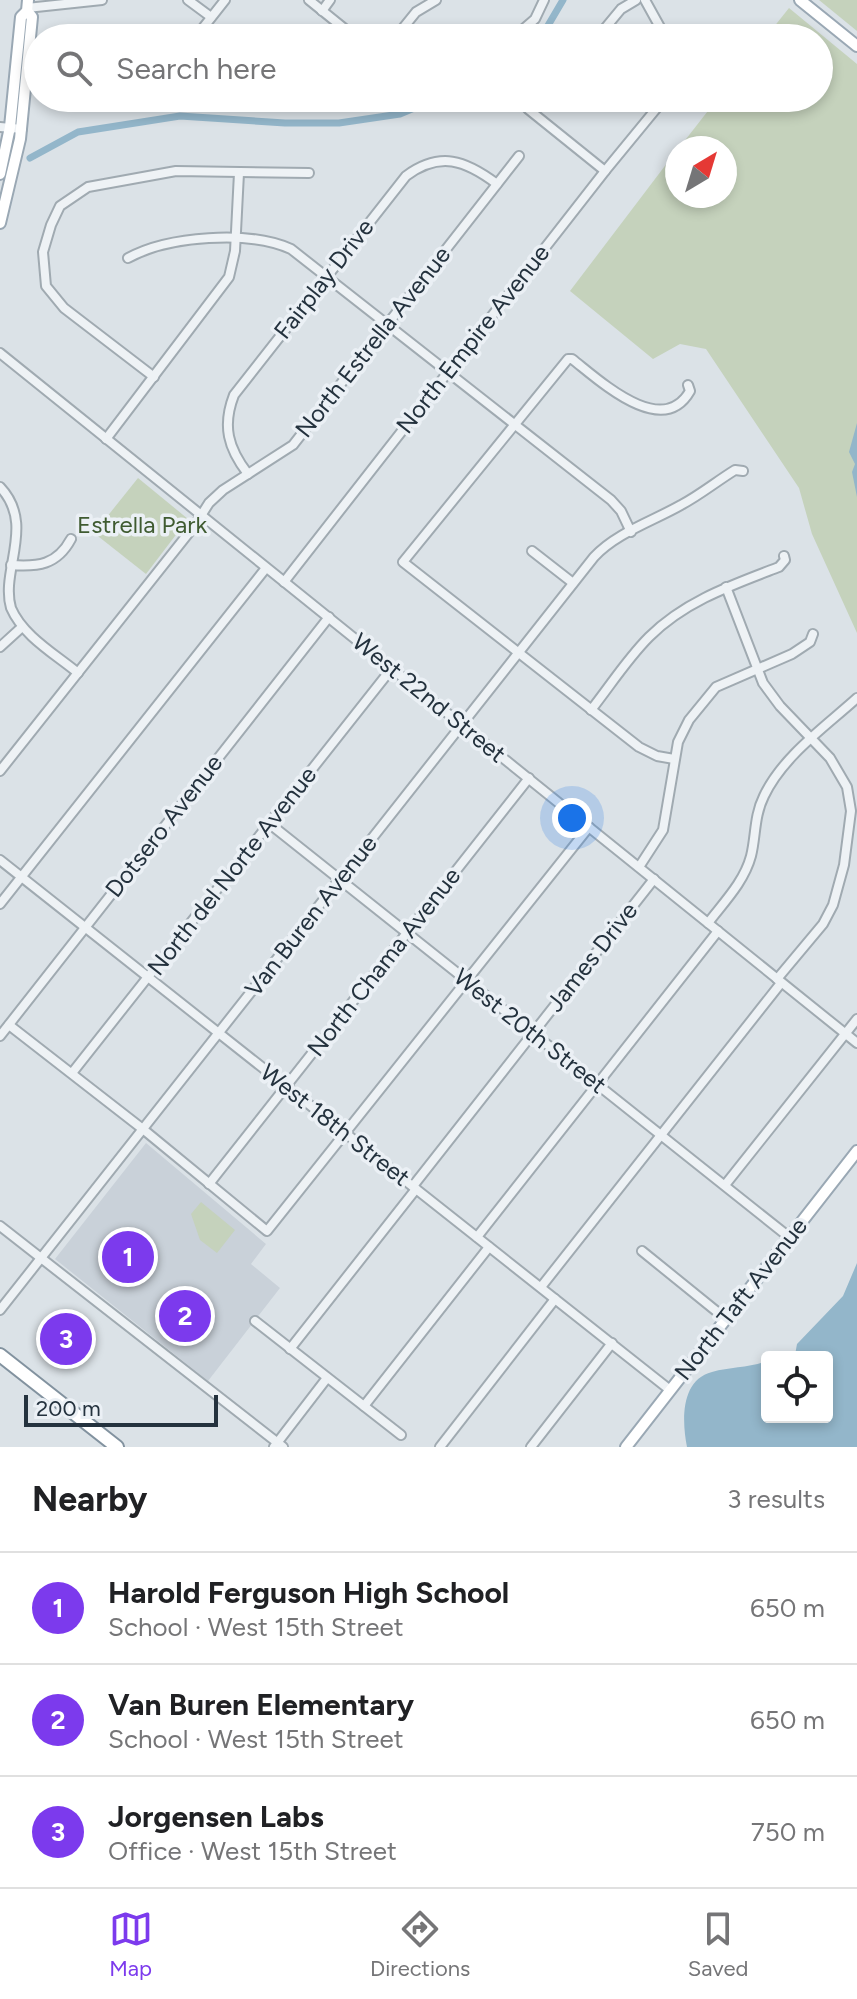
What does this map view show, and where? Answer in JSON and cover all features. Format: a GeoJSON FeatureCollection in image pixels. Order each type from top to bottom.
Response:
{"type":"FeatureCollection","features":[{"type":"Feature","properties":{"kind":"highway"},"geometry":{"type":"LineString","coordinates":[[0,1355],[117,1447]]}},
{"type":"Feature","properties":{"kind":"main road"},"geometry":{"type":"LineString","coordinates":[[800,0],[830,24]]}},
{"type":"Feature","properties":{"kind":"main road"},"geometry":{"type":"LineString","coordinates":[[0,174],[21,17],[28,6]]}},
{"type":"Feature","properties":{"kind":"main road"},"geometry":{"type":"LineString","coordinates":[[833,27],[857,46]]}},
{"type":"Feature","properties":{"kind":"main road"},"geometry":{"type":"LineString","coordinates":[[0,223],[22,129],[24,107]]}},
{"type":"Feature","properties":{"kind":"main road","name":"North Taft Avenue"},"geometry":{"type":"LineString","coordinates":[[626,1447],[857,1151]]}},
{"type":"Feature","properties":{"kind":"street"},"geometry":{"type":"LineString","coordinates":[[28,6],[102,0]]}},
{"type":"Feature","properties":{"kind":"street"},"geometry":{"type":"LineString","coordinates":[[188,0],[211,17]]}},
{"type":"Feature","properties":{"kind":"street"},"geometry":{"type":"LineString","coordinates":[[206,24],[225,0]]}},
{"type":"Feature","properties":{"kind":"street"},"geometry":{"type":"LineString","coordinates":[[309,0],[338,24]]}},
{"type":"Feature","properties":{"kind":"street"},"geometry":{"type":"LineString","coordinates":[[322,11],[330,0]]}},
{"type":"Feature","properties":{"kind":"street"},"geometry":{"type":"LineString","coordinates":[[406,24],[416,12],[436,0]]}},
{"type":"Feature","properties":{"kind":"street"},"geometry":{"type":"LineString","coordinates":[[529,24],[544,0]]}},
{"type":"Feature","properties":{"kind":"street"},"geometry":{"type":"LineString","coordinates":[[609,24],[621,9],[636,0]]}},
{"type":"Feature","properties":{"kind":"street"},"geometry":{"type":"LineString","coordinates":[[645,0],[658,24]]}},
{"type":"Feature","properties":{"kind":"street"},"geometry":{"type":"LineString","coordinates":[[532,112],[605,171]]}},
{"type":"Feature","properties":{"kind":"street","name":"North Empire Avenue"},"geometry":{"type":"LineString","coordinates":[[284,582],[653,112]]}},
{"type":"Feature","properties":{"kind":"street"},"geometry":{"type":"LineString","coordinates":[[5,127],[22,129]]}},
{"type":"Feature","properties":{"kind":"street","name":"North Estrella Avenue"},"geometry":{"type":"LineString","coordinates":[[0,771],[214,497],[293,445],[519,156]]}},
{"type":"Feature","properties":{"kind":"street","name":"Fairplay Drive"},"geometry":{"type":"LineString","coordinates":[[248,474],[235,458],[226,428],[229,408],[240,385],[399,184],[414,170],[432,162],[460,162],[475,168],[497,184]]}},
{"type":"Feature","properties":{"kind":"street"},"geometry":{"type":"LineString","coordinates":[[154,377],[64,308],[46,286],[43,265],[45,243],[64,201],[88,187],[176,171],[309,173]]}},
{"type":"Feature","properties":{"kind":"street"},"geometry":{"type":"LineString","coordinates":[[106,439],[229,277],[236,239],[239,173]]}},
{"type":"Feature","properties":{"kind":"street"},"geometry":{"type":"LineString","coordinates":[[128,258],[137,253],[209,238],[285,246],[617,505],[631,532]]}},
{"type":"Feature","properties":{"kind":"street","name":"West 22nd Street"},"geometry":{"type":"LineString","coordinates":[[0,353],[857,1043]]}},
{"type":"Feature","properties":{"kind":"street"},"geometry":{"type":"LineString","coordinates":[[674,759],[647,752],[403,562],[568,359],[624,400],[642,407],[671,406],[686,398],[690,391],[688,385]]}},
{"type":"Feature","properties":{"kind":"street","name":"Van Buren Avenue"},"geometry":{"type":"LineString","coordinates":[[0,1310],[599,552],[685,503],[735,470],[743,471]]}},
{"type":"Feature","properties":{"kind":"street"},"geometry":{"type":"LineString","coordinates":[[0,487],[10,500],[14,515],[9,604],[22,627],[78,673]]}},
{"type":"Feature","properties":{"kind":"street"},"geometry":{"type":"LineString","coordinates":[[11,565],[49,563],[62,554],[71,539]]}},
{"type":"Feature","properties":{"kind":"street"},"geometry":{"type":"LineString","coordinates":[[532,551],[573,583]]}},
{"type":"Feature","properties":{"kind":"street"},"geometry":{"type":"LineString","coordinates":[[591,710],[637,650],[659,627],[696,601],[779,567],[785,560],[784,556]]}},
{"type":"Feature","properties":{"kind":"street"},"geometry":{"type":"LineString","coordinates":[[0,904],[266,568]]}},
{"type":"Feature","properties":{"kind":"street"},"geometry":{"type":"LineString","coordinates":[[541,1287],[828,915],[844,865],[851,811],[847,787],[830,758],[771,695],[757,669],[726,587]]}},
{"type":"Feature","properties":{"kind":"street","name":"Dotsero Avenue"},"geometry":{"type":"LineString","coordinates":[[0,1036],[329,617]]}},
{"type":"Feature","properties":{"kind":"street"},"geometry":{"type":"LineString","coordinates":[[0,647],[22,627]]}},
{"type":"Feature","properties":{"kind":"street"},"geometry":{"type":"LineString","coordinates":[[639,867],[663,830],[674,759],[683,730],[712,691],[806,646],[813,639],[813,634]]}},
{"type":"Feature","properties":{"kind":"street","name":"North del Norte Avenue"},"geometry":{"type":"LineString","coordinates":[[72,1073],[392,668]]}},
{"type":"Feature","properties":{"kind":"street"},"geometry":{"type":"LineString","coordinates":[[708,923],[746,870],[752,853],[756,818],[767,790],[780,771],[812,738],[857,698]]}},
{"type":"Feature","properties":{"kind":"street","name":"North Chama Avenue"},"geometry":{"type":"LineString","coordinates":[[209,1184],[529,778]]}},
{"type":"Feature","properties":{"kind":"street","name":"West 20th Street"},"geometry":{"type":"LineString","coordinates":[[270,824],[789,1237]]}},
{"type":"Feature","properties":{"kind":"street"},"geometry":{"type":"LineString","coordinates":[[9,1025],[267,1231],[589,827]]}},
{"type":"Feature","properties":{"kind":"street","name":"West 18th Street"},"geometry":{"type":"LineString","coordinates":[[0,860],[670,1390]]}},
{"type":"Feature","properties":{"kind":"street","name":"James Drive"},"geometry":{"type":"LineString","coordinates":[[290,1349],[654,879]]}},
{"type":"Feature","properties":{"kind":"street"},"geometry":{"type":"LineString","coordinates":[[477,1237],[718,931]]}},
{"type":"Feature","properties":{"kind":"street"},"geometry":{"type":"LineString","coordinates":[[725,1185],[857,1019]]}},
{"type":"Feature","properties":{"kind":"street"},"geometry":{"type":"LineString","coordinates":[[0,1226],[278,1446],[327,1378]]}},
{"type":"Feature","properties":{"kind":"street"},"geometry":{"type":"LineString","coordinates":[[364,1406],[489,1247]]}},
{"type":"Feature","properties":{"kind":"street"},"geometry":{"type":"LineString","coordinates":[[642,1251],[726,1319]]}},
{"type":"Feature","properties":{"kind":"street"},"geometry":{"type":"LineString","coordinates":[[440,1447],[555,1299]]}},
{"type":"Feature","properties":{"kind":"street"},"geometry":{"type":"LineString","coordinates":[[255,1321],[401,1435]]}},
{"type":"Feature","properties":{"kind":"street"},"geometry":{"type":"LineString","coordinates":[[531,1447],[612,1343]]}},
{"type":"Feature","properties":{"kind":"shaded area"},"geometry":{"type":"Polygon","coordinates":[[[146,1143],[266,1244],[251,1264],[280,1288],[208,1381],[55,1259],[146,1143]]]}},
{"type":"Feature","properties":{"kind":"green space"},"geometry":{"type":"Polygon","coordinates":[[[819,0],[857,0],[857,31],[819,0]]]}},
{"type":"Feature","properties":{"kind":"green space"},"geometry":{"type":"Polygon","coordinates":[[[789,8],[808,24],[776,24],[789,8]]]}},
{"type":"Feature","properties":{"kind":"green space"},"geometry":{"type":"Polygon","coordinates":[[[833,44],[857,64],[857,633],[812,534],[799,488],[706,349],[680,344],[653,359],[570,291],[665,166],[665,208],[737,208],[737,136],[688,136],[707,112],[833,112],[833,44]]]}},
{"type":"Feature","properties":{"kind":"green space","name":"Estrella Park"},"geometry":{"type":"Polygon","coordinates":[[[138,478],[188,519],[146,574],[94,533],[138,478]]]}},
{"type":"Feature","properties":{"kind":"green space"},"geometry":{"type":"Polygon","coordinates":[[[201,1202],[235,1230],[217,1253],[200,1240],[191,1214],[201,1202]]]}},
{"type":"Feature","properties":{"kind":"water"},"geometry":{"type":"Polygon","coordinates":[[[857,423],[857,497],[852,472],[855,464],[849,452],[857,423]]]}},
{"type":"Feature","properties":{"kind":"water"},"geometry":{"type":"Polygon","coordinates":[[[857,1263],[857,1447],[687,1447],[684,1414],[694,1384],[712,1372],[761,1363],[761,1423],[833,1423],[833,1351],[796,1351],[797,1344],[843,1296],[857,1263]]]}},
{"type":"Feature","properties":{"kind":"waterway"},"geometry":{"type":"LineString","coordinates":[[549,24],[563,0]]}},
{"type":"Feature","properties":{"kind":"waterway"},"geometry":{"type":"LineString","coordinates":[[30,158],[78,132],[180,116],[339,123],[405,112]]}},
{"type":"Feature","properties":{"kind":"place","name":"Harold Ferguson High School"},"geometry":{"type":"Point","coordinates":[128,1257]}},
{"type":"Feature","properties":{"kind":"place","name":"Van Buren Elementary"},"geometry":{"type":"Point","coordinates":[185,1316]}},
{"type":"Feature","properties":{"kind":"place","name":"Jorgensen Labs"},"geometry":{"type":"Point","coordinates":[66,1339]}}]}
